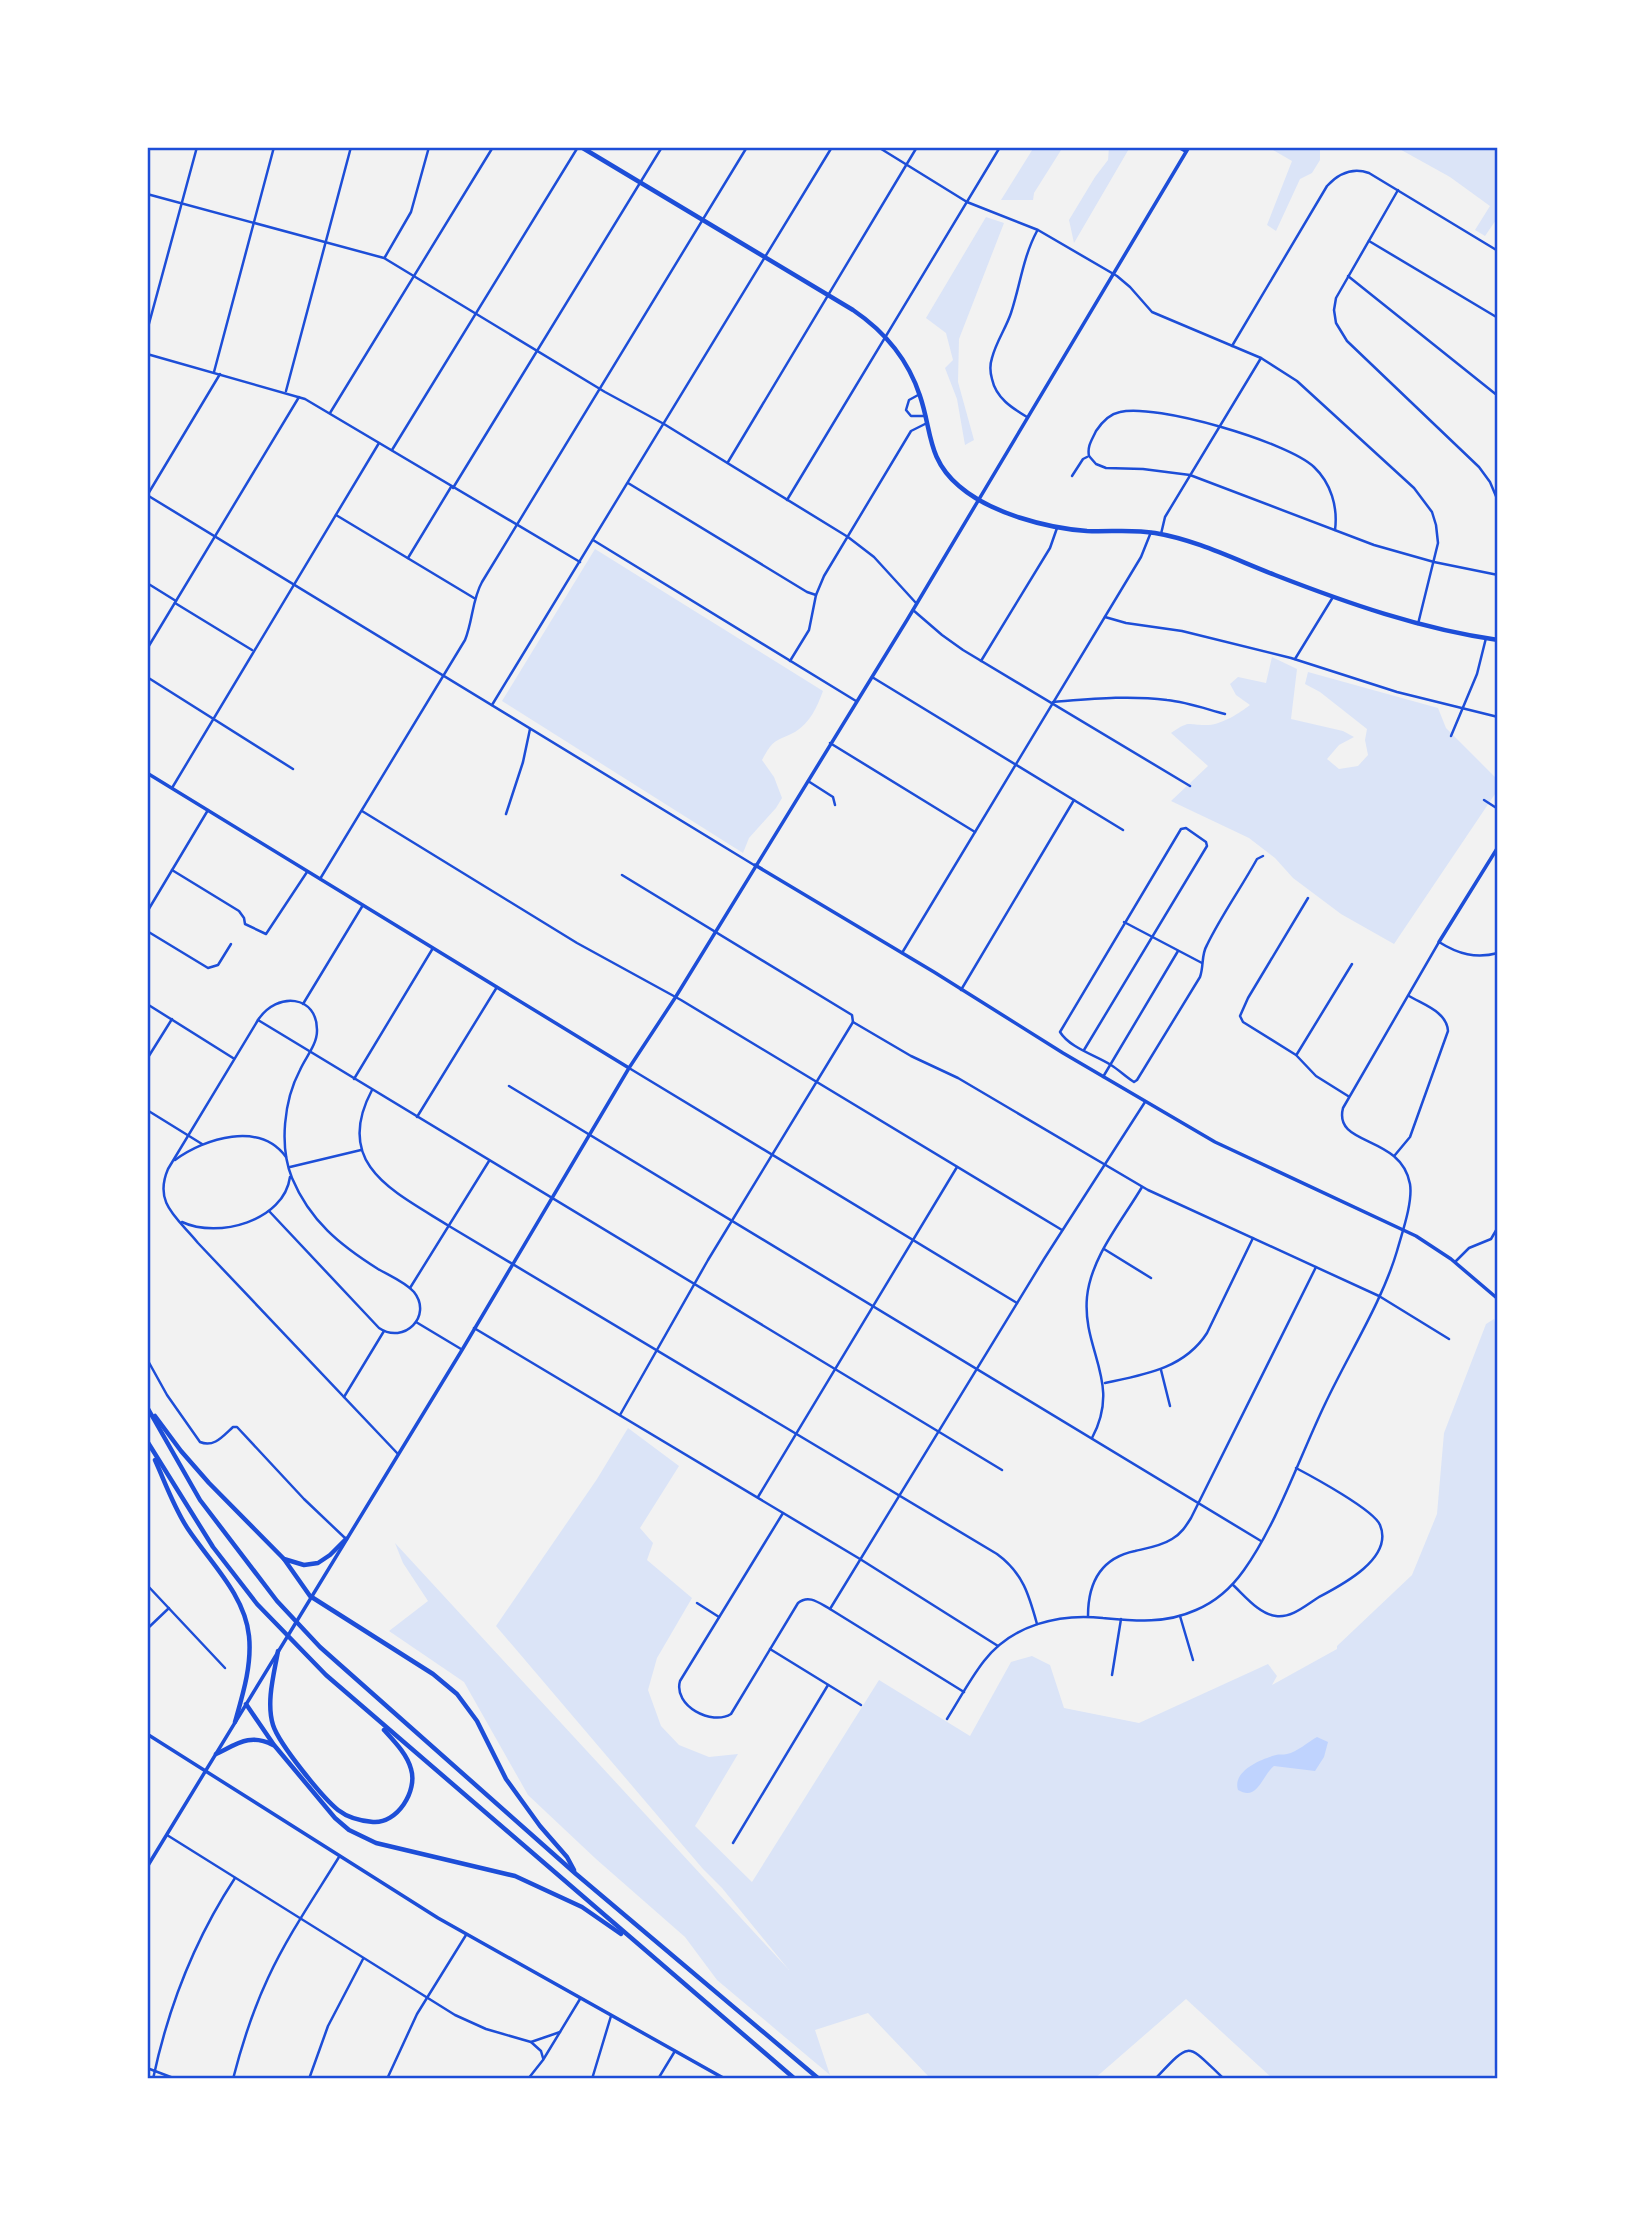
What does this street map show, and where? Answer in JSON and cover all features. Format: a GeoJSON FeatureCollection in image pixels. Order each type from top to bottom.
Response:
{"type":"FeatureCollection","features":[{"type":"Feature","properties":{"kind":"main road"},"geometry":{"type":"LineString","coordinates":[[579,147],[866,319],[902,358],[920,394],[934,454],[944,470],[959,487],[978,498],[1030,521],[1057,528],[1152,533],[1191,542],[1332,597],[1418,624],[1498,640]]}},
{"type":"Feature","properties":{"kind":"main road"},"geometry":{"type":"LineString","coordinates":[[147,1867],[462,1350],[629,1068],[857,702],[1027,417],[1033,412],[1189,147]]}},
{"type":"Feature","properties":{"kind":"main road"},"geometry":{"type":"LineString","coordinates":[[147,773],[629,1068]]}},
{"type":"Feature","properties":{"kind":"main road"},"geometry":{"type":"LineString","coordinates":[[1440,942],[1498,847]]}},
{"type":"Feature","properties":{"kind":"main road"},"geometry":{"type":"LineString","coordinates":[[755,866],[1103,1077],[1234,1153],[1402,1228],[1455,1262],[1498,1299]]}},
{"type":"Feature","properties":{"kind":"main road"},"geometry":{"type":"LineString","coordinates":[[147,1406],[209,1483],[284,1559],[310,1596],[433,1674],[457,1694],[477,1721],[506,1779],[540,1826],[567,1857],[576,1874]]}},
{"type":"Feature","properties":{"kind":"main road"},"geometry":{"type":"LineString","coordinates":[[147,1406],[200,1500],[277,1601],[320,1647],[576,1874],[819,2079]]}},
{"type":"Feature","properties":{"kind":"main road"},"geometry":{"type":"LineString","coordinates":[[147,1442],[213,1547],[257,1604],[326,1675],[793,2077]]}},
{"type":"Feature","properties":{"kind":"main road"},"geometry":{"type":"LineString","coordinates":[[147,1442],[186,1526],[234,1593],[245,1618],[249,1636],[249,1663],[235,1722]]}},
{"type":"Feature","properties":{"kind":"main road"},"geometry":{"type":"LineString","coordinates":[[284,1559],[304,1565],[318,1563],[346,1539]]}},
{"type":"Feature","properties":{"kind":"main road"},"geometry":{"type":"LineString","coordinates":[[278,1651],[270,1707],[273,1726],[313,1782],[338,1810],[352,1818],[376,1823],[392,1818],[400,1810],[413,1782],[411,1769],[399,1747],[375,1718]]}},
{"type":"Feature","properties":{"kind":"main road"},"geometry":{"type":"LineString","coordinates":[[246,1704],[274,1745],[335,1818],[349,1830],[376,1843],[515,1876],[583,1907],[638,1945]]}},
{"type":"Feature","properties":{"kind":"main road"},"geometry":{"type":"LineString","coordinates":[[147,1734],[467,1935],[725,2079]]}},
{"type":"Feature","properties":{"kind":"main road"},"geometry":{"type":"LineString","coordinates":[[216,1755],[246,1740],[260,1738],[274,1745]]}},
{"type":"Feature","properties":{"kind":"street"},"geometry":{"type":"LineString","coordinates":[[147,331],[197,147]]}},
{"type":"Feature","properties":{"kind":"street"},"geometry":{"type":"LineString","coordinates":[[214,372],[274,147]]}},
{"type":"Feature","properties":{"kind":"street"},"geometry":{"type":"LineString","coordinates":[[286,391],[351,147]]}},
{"type":"Feature","properties":{"kind":"street"},"geometry":{"type":"LineString","coordinates":[[384,258],[411,212],[429,147]]}},
{"type":"Feature","properties":{"kind":"street"},"geometry":{"type":"LineString","coordinates":[[330,413],[493,147]]}},
{"type":"Feature","properties":{"kind":"street"},"geometry":{"type":"LineString","coordinates":[[392,450],[579,147]]}},
{"type":"Feature","properties":{"kind":"street"},"geometry":{"type":"LineString","coordinates":[[408,558],[662,147]]}},
{"type":"Feature","properties":{"kind":"street"},"geometry":{"type":"LineString","coordinates":[[320,879],[469,630],[474,598],[517,524],[747,147]]}},
{"type":"Feature","properties":{"kind":"street"},"geometry":{"type":"LineString","coordinates":[[492,705],[832,147]]}},
{"type":"Feature","properties":{"kind":"street"},"geometry":{"type":"LineString","coordinates":[[878,147],[967,202],[1038,230],[1113,274],[1130,287],[1152,312],[1261,358],[1297,381],[1420,495],[1432,512],[1438,543],[1418,624]]}},
{"type":"Feature","properties":{"kind":"street"},"geometry":{"type":"LineString","coordinates":[[727,463],[917,147]]}},
{"type":"Feature","properties":{"kind":"street"},"geometry":{"type":"LineString","coordinates":[[787,500],[1000,147]]}},
{"type":"Feature","properties":{"kind":"street"},"geometry":{"type":"LineString","coordinates":[[1177,147],[1186,152]]}},
{"type":"Feature","properties":{"kind":"street"},"geometry":{"type":"LineString","coordinates":[[1232,346],[1332,180],[1351,171],[1364,171],[1498,251]]}},
{"type":"Feature","properties":{"kind":"street"},"geometry":{"type":"LineString","coordinates":[[1398,190],[1348,276],[1335,304],[1338,330],[1354,349],[1479,467],[1490,482],[1498,501]]}},
{"type":"Feature","properties":{"kind":"street"},"geometry":{"type":"LineString","coordinates":[[147,194],[384,258],[848,537],[874,556],[916,604]]}},
{"type":"Feature","properties":{"kind":"street"},"geometry":{"type":"LineString","coordinates":[[1027,417],[1007,404],[997,392],[992,380],[991,366],[1011,314],[1028,250],[1038,230]]}},
{"type":"Feature","properties":{"kind":"street"},"geometry":{"type":"LineString","coordinates":[[1369,241],[1498,318]]}},
{"type":"Feature","properties":{"kind":"street"},"geometry":{"type":"LineString","coordinates":[[1348,276],[1498,396]]}},
{"type":"Feature","properties":{"kind":"street"},"geometry":{"type":"LineString","coordinates":[[147,354],[299,396],[580,562]]}},
{"type":"Feature","properties":{"kind":"street"},"geometry":{"type":"LineString","coordinates":[[1161,534],[1165,517],[1261,358]]}},
{"type":"Feature","properties":{"kind":"street"},"geometry":{"type":"LineString","coordinates":[[220,373],[147,495],[755,866]]}},
{"type":"Feature","properties":{"kind":"street"},"geometry":{"type":"LineString","coordinates":[[920,394],[909,400],[906,411],[911,416],[926,416]]}},
{"type":"Feature","properties":{"kind":"street"},"geometry":{"type":"LineString","coordinates":[[147,649],[299,396]]}},
{"type":"Feature","properties":{"kind":"street"},"geometry":{"type":"LineString","coordinates":[[1335,531],[1336,513],[1332,495],[1313,466],[1290,453],[1220,426],[1163,414],[1121,411],[1100,425],[1088,447],[1089,456],[1096,464],[1105,468],[1191,475],[1335,531],[1434,562],[1498,575]]}},
{"type":"Feature","properties":{"kind":"street"},"geometry":{"type":"LineString","coordinates":[[790,661],[808,631],[824,576],[911,431],[927,423]]}},
{"type":"Feature","properties":{"kind":"street"},"geometry":{"type":"LineString","coordinates":[[172,788],[379,443]]}},
{"type":"Feature","properties":{"kind":"street"},"geometry":{"type":"LineString","coordinates":[[1072,476],[1083,459],[1089,456]]}},
{"type":"Feature","properties":{"kind":"street"},"geometry":{"type":"LineString","coordinates":[[628,483],[807,592],[817,595]]}},
{"type":"Feature","properties":{"kind":"street"},"geometry":{"type":"LineString","coordinates":[[336,515],[474,598]]}},
{"type":"Feature","properties":{"kind":"street"},"geometry":{"type":"LineString","coordinates":[[981,661],[1050,548],[1057,528]]}},
{"type":"Feature","properties":{"kind":"street"},"geometry":{"type":"LineString","coordinates":[[902,953],[1141,556],[1152,533]]}},
{"type":"Feature","properties":{"kind":"street"},"geometry":{"type":"LineString","coordinates":[[593,540],[857,702]]}},
{"type":"Feature","properties":{"kind":"street"},"geometry":{"type":"LineString","coordinates":[[147,583],[254,651]]}},
{"type":"Feature","properties":{"kind":"street"},"geometry":{"type":"LineString","coordinates":[[1295,659],[1332,597]]}},
{"type":"Feature","properties":{"kind":"street"},"geometry":{"type":"LineString","coordinates":[[913,610],[942,635],[981,661],[1190,786]]}},
{"type":"Feature","properties":{"kind":"street"},"geometry":{"type":"LineString","coordinates":[[1104,617],[1210,637],[1498,717]]}},
{"type":"Feature","properties":{"kind":"street"},"geometry":{"type":"LineString","coordinates":[[1451,736],[1479,667],[1486,638]]}},
{"type":"Feature","properties":{"kind":"street"},"geometry":{"type":"LineString","coordinates":[[147,677],[293,769]]}},
{"type":"Feature","properties":{"kind":"street"},"geometry":{"type":"LineString","coordinates":[[872,677],[1123,830]]}},
{"type":"Feature","properties":{"kind":"street"},"geometry":{"type":"LineString","coordinates":[[1053,702],[1149,698],[1225,714]]}},
{"type":"Feature","properties":{"kind":"street"},"geometry":{"type":"LineString","coordinates":[[506,814],[523,762],[530,729]]}},
{"type":"Feature","properties":{"kind":"street"},"geometry":{"type":"LineString","coordinates":[[830,743],[975,832]]}},
{"type":"Feature","properties":{"kind":"street"},"geometry":{"type":"LineString","coordinates":[[807,781],[833,797],[835,805]]}},
{"type":"Feature","properties":{"kind":"street"},"geometry":{"type":"LineString","coordinates":[[961,990],[1074,800]]}},
{"type":"Feature","properties":{"kind":"street"},"geometry":{"type":"LineString","coordinates":[[1484,800],[1498,809]]}},
{"type":"Feature","properties":{"kind":"street"},"geometry":{"type":"LineString","coordinates":[[147,912],[208,810]]}},
{"type":"Feature","properties":{"kind":"street"},"geometry":{"type":"LineString","coordinates":[[362,811],[577,943],[675,998],[1062,1230]]}},
{"type":"Feature","properties":{"kind":"street"},"geometry":{"type":"LineString","coordinates":[[1084,1050],[1207,846],[1206,842],[1184,828],[1124,922],[1060,1032],[1065,1038],[1134,1082],[1138,1080],[1199,977],[1206,946],[1257,859],[1263,856]]}},
{"type":"Feature","properties":{"kind":"street"},"geometry":{"type":"LineString","coordinates":[[172,870],[239,911],[245,924],[266,934],[308,871]]}},
{"type":"Feature","properties":{"kind":"street"},"geometry":{"type":"LineString","coordinates":[[620,1415],[656,1349],[853,1022],[852,1015],[622,876]]}},
{"type":"Feature","properties":{"kind":"street"},"geometry":{"type":"LineString","coordinates":[[1308,898],[1240,1016],[1244,1024],[1296,1055],[1322,1081],[1349,1097]]}},
{"type":"Feature","properties":{"kind":"street"},"geometry":{"type":"LineString","coordinates":[[303,1004],[363,905]]}},
{"type":"Feature","properties":{"kind":"street"},"geometry":{"type":"LineString","coordinates":[[1124,922],[1203,964]]}},
{"type":"Feature","properties":{"kind":"street"},"geometry":{"type":"LineString","coordinates":[[147,931],[208,968],[218,965],[231,944]]}},
{"type":"Feature","properties":{"kind":"street"},"geometry":{"type":"LineString","coordinates":[[947,1719],[983,1662],[999,1646],[1037,1624],[1063,1617],[1088,1616],[1145,1622],[1180,1616],[1206,1605],[1232,1585],[1246,1569],[1262,1542],[1325,1403],[1379,1296],[1396,1254],[1402,1228],[1410,1189],[1407,1172],[1395,1155],[1347,1130],[1342,1117],[1343,1108],[1440,942],[1471,956],[1498,953]]}},
{"type":"Feature","properties":{"kind":"street"},"geometry":{"type":"LineString","coordinates":[[354,1079],[433,948]]}},
{"type":"Feature","properties":{"kind":"street"},"geometry":{"type":"LineString","coordinates":[[1103,1077],[1178,951]]}},
{"type":"Feature","properties":{"kind":"street"},"geometry":{"type":"LineString","coordinates":[[1296,1055],[1352,964]]}},
{"type":"Feature","properties":{"kind":"street"},"geometry":{"type":"LineString","coordinates":[[418,1118],[497,987]]}},
{"type":"Feature","properties":{"kind":"street"},"geometry":{"type":"LineString","coordinates":[[1395,1155],[1410,1137],[1448,1031],[1444,1017],[1409,996]]}},
{"type":"Feature","properties":{"kind":"street"},"geometry":{"type":"LineString","coordinates":[[269,1211],[384,1331],[392,1334],[404,1332],[416,1322],[420,1312],[419,1302],[410,1289],[350,1252],[328,1233],[308,1208],[291,1173],[286,1126],[289,1102],[295,1081],[317,1036],[317,1025],[312,1014],[303,1004],[291,1001],[279,1001],[268,1007],[258,1020],[173,1161],[164,1179],[163,1197],[170,1211],[398,1454]]}},
{"type":"Feature","properties":{"kind":"street"},"geometry":{"type":"LineString","coordinates":[[147,1004],[234,1058]]}},
{"type":"Feature","properties":{"kind":"street"},"geometry":{"type":"LineString","coordinates":[[147,1059],[172,1019]]}},
{"type":"Feature","properties":{"kind":"street"},"geometry":{"type":"LineString","coordinates":[[258,1020],[1002,1470]]}},
{"type":"Feature","properties":{"kind":"street"},"geometry":{"type":"LineString","coordinates":[[853,1022],[911,1056],[958,1078],[1142,1187],[1379,1296],[1449,1339]]}},
{"type":"Feature","properties":{"kind":"street"},"geometry":{"type":"LineString","coordinates":[[629,1068],[1017,1303]]}},
{"type":"Feature","properties":{"kind":"street"},"geometry":{"type":"LineString","coordinates":[[509,1086],[1262,1542]]}},
{"type":"Feature","properties":{"kind":"street"},"geometry":{"type":"LineString","coordinates":[[372,1090],[361,1117],[359,1133],[362,1149],[372,1171],[383,1184],[997,1554],[1012,1567],[1027,1588],[1037,1624]]}},
{"type":"Feature","properties":{"kind":"street"},"geometry":{"type":"LineString","coordinates":[[830,1609],[1062,1230],[1145,1102]]}},
{"type":"Feature","properties":{"kind":"street"},"geometry":{"type":"LineString","coordinates":[[147,1110],[202,1144]]}},
{"type":"Feature","properties":{"kind":"street"},"geometry":{"type":"LineString","coordinates":[[173,1161],[202,1144],[233,1137],[256,1138],[276,1147],[288,1160]]}},
{"type":"Feature","properties":{"kind":"street"},"geometry":{"type":"LineString","coordinates":[[290,1167],[362,1149]]}},
{"type":"Feature","properties":{"kind":"street"},"geometry":{"type":"LineString","coordinates":[[410,1289],[489,1161]]}},
{"type":"Feature","properties":{"kind":"street"},"geometry":{"type":"LineString","coordinates":[[758,1498],[957,1167]]}},
{"type":"Feature","properties":{"kind":"street"},"geometry":{"type":"LineString","coordinates":[[180,1221],[192,1226],[230,1226],[250,1220],[269,1211],[283,1197],[291,1173]]}},
{"type":"Feature","properties":{"kind":"street"},"geometry":{"type":"LineString","coordinates":[[1092,1438],[1102,1415],[1103,1383],[1087,1307],[1093,1272],[1142,1187]]}},
{"type":"Feature","properties":{"kind":"street"},"geometry":{"type":"LineString","coordinates":[[1455,1262],[1469,1248],[1491,1239],[1498,1227]]}},
{"type":"Feature","properties":{"kind":"street"},"geometry":{"type":"LineString","coordinates":[[1103,1383],[1161,1370],[1188,1355],[1202,1340],[1254,1238]]}},
{"type":"Feature","properties":{"kind":"street"},"geometry":{"type":"LineString","coordinates":[[1104,1249],[1151,1278]]}},
{"type":"Feature","properties":{"kind":"street"},"geometry":{"type":"LineString","coordinates":[[1088,1616],[1092,1586],[1104,1567],[1124,1553],[1158,1546],[1172,1540],[1183,1530],[1199,1504],[1316,1266]]}},
{"type":"Feature","properties":{"kind":"street"},"geometry":{"type":"LineString","coordinates":[[416,1322],[462,1350]]}},
{"type":"Feature","properties":{"kind":"street"},"geometry":{"type":"LineString","coordinates":[[474,1328],[860,1559],[999,1646]]}},
{"type":"Feature","properties":{"kind":"street"},"geometry":{"type":"LineString","coordinates":[[344,1397],[384,1331]]}},
{"type":"Feature","properties":{"kind":"street"},"geometry":{"type":"LineString","coordinates":[[147,1359],[167,1395],[200,1442],[214,1443],[236,1426],[304,1499],[346,1539]]}},
{"type":"Feature","properties":{"kind":"street"},"geometry":{"type":"LineString","coordinates":[[1161,1370],[1171,1406]]}},
{"type":"Feature","properties":{"kind":"street"},"geometry":{"type":"LineString","coordinates":[[1232,1585],[1267,1614],[1285,1616],[1353,1577],[1374,1557],[1382,1536],[1381,1527],[1375,1517],[1296,1468]]}},
{"type":"Feature","properties":{"kind":"street"},"geometry":{"type":"LineString","coordinates":[[783,1513],[679,1685],[682,1700],[717,1719],[731,1714],[801,1601],[812,1599],[964,1692]]}},
{"type":"Feature","properties":{"kind":"street"},"geometry":{"type":"LineString","coordinates":[[147,1585],[225,1668]]}},
{"type":"Feature","properties":{"kind":"street"},"geometry":{"type":"LineString","coordinates":[[697,1603],[719,1617]]}},
{"type":"Feature","properties":{"kind":"street"},"geometry":{"type":"LineString","coordinates":[[147,1629],[169,1608]]}},
{"type":"Feature","properties":{"kind":"street"},"geometry":{"type":"LineString","coordinates":[[1180,1616],[1193,1660]]}},
{"type":"Feature","properties":{"kind":"street"},"geometry":{"type":"LineString","coordinates":[[1112,1675],[1121,1619]]}},
{"type":"Feature","properties":{"kind":"street"},"geometry":{"type":"LineString","coordinates":[[770,1649],[861,1705]]}},
{"type":"Feature","properties":{"kind":"street"},"geometry":{"type":"LineString","coordinates":[[733,1843],[828,1685]]}},
{"type":"Feature","properties":{"kind":"street"},"geometry":{"type":"LineString","coordinates":[[167,1835],[426,1998],[485,2029],[530,2042],[541,2051],[543,2060]]}},
{"type":"Feature","properties":{"kind":"street"},"geometry":{"type":"LineString","coordinates":[[233,2079],[245,2035],[280,1955],[340,1857]]}},
{"type":"Feature","properties":{"kind":"street"},"geometry":{"type":"LineString","coordinates":[[153,2079],[170,2014],[189,1962],[235,1878]]}},
{"type":"Feature","properties":{"kind":"street"},"geometry":{"type":"LineString","coordinates":[[387,2079],[405,2036],[426,1998],[467,1935]]}},
{"type":"Feature","properties":{"kind":"street"},"geometry":{"type":"LineString","coordinates":[[310,2079],[328,2026],[363,1959]]}},
{"type":"Feature","properties":{"kind":"street"},"geometry":{"type":"LineString","coordinates":[[528,2079],[543,2060],[580,1999]]}},
{"type":"Feature","properties":{"kind":"street"},"geometry":{"type":"LineString","coordinates":[[592,2079],[611,2016]]}},
{"type":"Feature","properties":{"kind":"street"},"geometry":{"type":"LineString","coordinates":[[530,2042],[560,2032]]}},
{"type":"Feature","properties":{"kind":"street"},"geometry":{"type":"LineString","coordinates":[[1155,2079],[1181,2052],[1187,2050],[1195,2052],[1224,2079]]}},
{"type":"Feature","properties":{"kind":"street"},"geometry":{"type":"LineString","coordinates":[[659,2079],[675,2051]]}},
{"type":"Feature","properties":{"kind":"street"},"geometry":{"type":"LineString","coordinates":[[147,2068],[176,2079]]}},
{"type":"Feature","properties":{"kind":"shaded area"},"geometry":{"type":"Polygon","coordinates":[[[1034,147],[1063,147],[1034,193],[1033,200],[1001,200],[1034,147]]]}},
{"type":"Feature","properties":{"kind":"shaded area"},"geometry":{"type":"Polygon","coordinates":[[[1109,147],[1130,147],[1074,243],[1069,220],[1108,160],[1109,147]]]}},
{"type":"Feature","properties":{"kind":"shaded area"},"geometry":{"type":"Polygon","coordinates":[[[1268,147],[1320,147],[1320,160],[1312,173],[1300,179],[1276,231],[1267,225],[1292,161],[1268,147]]]}},
{"type":"Feature","properties":{"kind":"shaded area"},"geometry":{"type":"Polygon","coordinates":[[[1396,147],[1498,147],[1498,217],[1485,236],[1475,230],[1490,206],[1450,177],[1396,147]]]}},
{"type":"Feature","properties":{"kind":"shaded area"},"geometry":{"type":"Polygon","coordinates":[[[986,217],[1004,223],[959,339],[958,382],[974,440],[965,445],[957,399],[945,368],[953,360],[946,333],[926,318],[986,217]]]}},
{"type":"Feature","properties":{"kind":"shaded area"},"geometry":{"type":"Polygon","coordinates":[[[595,549],[823,691],[805,724],[776,742],[762,760],[774,777],[782,798],[749,838],[743,853],[502,701],[595,549]]]}},
{"type":"Feature","properties":{"kind":"shaded area"},"geometry":{"type":"Polygon","coordinates":[[[1272,657],[1297,669],[1291,719],[1343,731],[1354,737],[1339,745],[1327,759],[1339,769],[1358,766],[1368,755],[1365,740],[1367,729],[1320,692],[1305,684],[1308,672],[1438,708],[1446,728],[1495,777],[1497,791],[1394,944],[1341,914],[1293,878],[1275,858],[1249,838],[1171,801],[1208,766],[1171,733],[1186,725],[1219,723],[1250,705],[1236,695],[1230,684],[1238,677],[1266,683],[1272,657]]]}},
{"type":"Feature","properties":{"kind":"shaded area"},"geometry":{"type":"Polygon","coordinates":[[[1494,1319],[1498,1333],[1498,2057],[1492,2079],[1273,2079],[1186,1999],[1094,2079],[931,2079],[868,2013],[815,2030],[830,2075],[717,1980],[685,1937],[528,1795],[464,1682],[389,1631],[428,1601],[403,1563],[395,1543],[789,1970],[722,1888],[496,1626],[597,1479],[628,1428],[679,1466],[640,1528],[653,1543],[647,1560],[692,1598],[657,1658],[648,1690],[661,1726],[679,1745],[709,1757],[738,1754],[695,1826],[752,1882],[879,1680],[970,1736],[1011,1662],[1032,1656],[1050,1665],[1064,1708],[1139,1723],[1268,1664],[1277,1676],[1272,1685],[1337,1649],[1337,1646],[1412,1575],[1437,1514],[1444,1433],[1486,1324],[1494,1319]]]}},
{"type":"Feature","properties":{"kind":"water"},"geometry":{"type":"Polygon","coordinates":[[[1317,1737],[1328,1742],[1324,1757],[1315,1771],[1274,1766],[1255,1790],[1245,1793],[1238,1790],[1239,1777],[1249,1767],[1270,1757],[1291,1753],[1317,1737]]]}}]}
